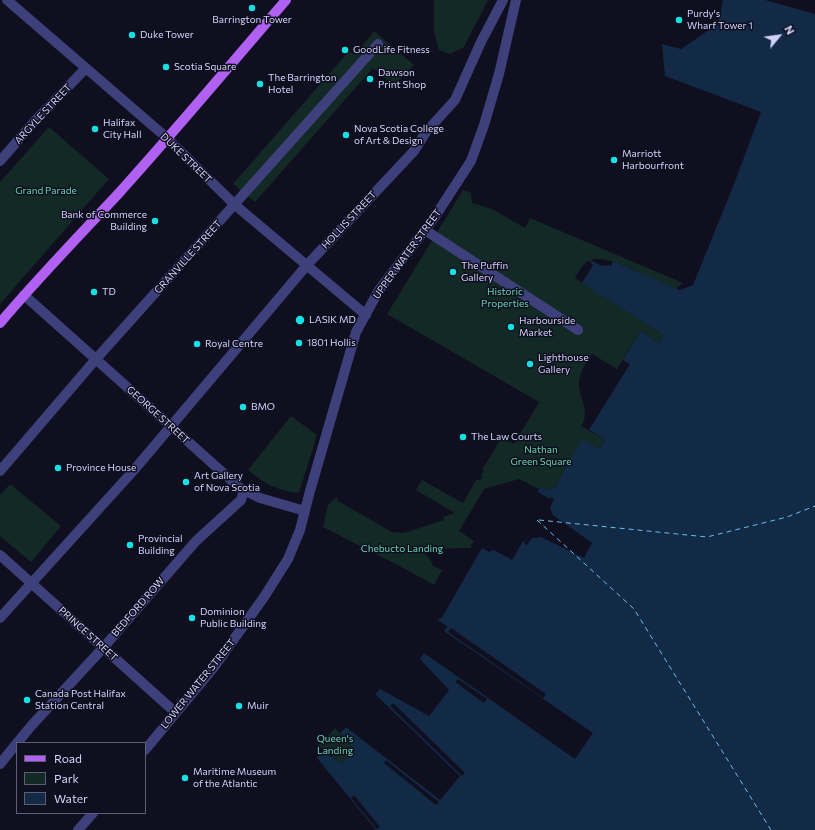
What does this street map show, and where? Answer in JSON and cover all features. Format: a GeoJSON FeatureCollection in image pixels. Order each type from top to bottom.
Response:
{"type":"FeatureCollection","features":[{"type":"Feature","properties":{"kind":"main road"},"geometry":{"type":"LineString","coordinates":[[0,323],[167,138],[286,0]]}},
{"type":"Feature","properties":{"kind":"street","name":"DUKE STREET"},"geometry":{"type":"LineString","coordinates":[[7,0],[167,138],[235,205],[366,315]]}},
{"type":"Feature","properties":{"kind":"street","name":"HOLLIS STREET"},"geometry":{"type":"LineString","coordinates":[[0,618],[134,470],[307,265],[414,151],[426,132],[455,100],[481,42],[503,0]]}},
{"type":"Feature","properties":{"kind":"street","name":"UPPER WATER STREET"},"geometry":{"type":"LineString","coordinates":[[305,512],[356,332],[379,290],[455,188],[471,161],[484,126],[516,0]]}},
{"type":"Feature","properties":{"kind":"street","name":"GRANVILLE STREET"},"geometry":{"type":"LineString","coordinates":[[0,471],[96,359],[378,44]]}},
{"type":"Feature","properties":{"kind":"street","name":"ARGYLE STREET"},"geometry":{"type":"LineString","coordinates":[[0,161],[34,122],[86,68]]}},
{"type":"Feature","properties":{"kind":"street"},"geometry":{"type":"LineString","coordinates":[[425,230],[578,330]]}},
{"type":"Feature","properties":{"kind":"street","name":"GEORGE STREET"},"geometry":{"type":"LineString","coordinates":[[24,295],[244,491],[305,512]]}},
{"type":"Feature","properties":{"kind":"street","name":"BEDFORD ROW"},"geometry":{"type":"LineString","coordinates":[[18,742],[103,648],[196,541],[241,500],[244,491]]}},
{"type":"Feature","properties":{"kind":"street","name":"LOWER WATER STREET"},"geometry":{"type":"LineString","coordinates":[[146,749],[214,667],[264,597],[288,559],[300,530],[305,512]]}},
{"type":"Feature","properties":{"kind":"street","name":"PRINCE STREET"},"geometry":{"type":"LineString","coordinates":[[0,555],[176,713]]}},
{"type":"Feature","properties":{"kind":"street","name":"BEDFORD ROW"},"geometry":{"type":"LineString","coordinates":[[0,764],[16,744]]}},
{"type":"Feature","properties":{"kind":"street"},"geometry":{"type":"LineString","coordinates":[[78,830],[93,814]]}},
{"type":"Feature","properties":{"kind":"green space"},"geometry":{"type":"Polygon","coordinates":[[[434,0],[488,0],[464,47],[450,54],[439,50],[434,32],[434,0]]]}},
{"type":"Feature","properties":{"kind":"green space"},"geometry":{"type":"Polygon","coordinates":[[[374,31],[414,65],[394,86],[373,68],[255,202],[233,184],[349,51],[355,55],[374,31]]]}},
{"type":"Feature","properties":{"kind":"green space","name":"Grand Parade"},"geometry":{"type":"Polygon","coordinates":[[[49,127],[109,179],[0,304],[0,182],[49,127]]]}},
{"type":"Feature","properties":{"kind":"green space","name":"Historic Properties"},"geometry":{"type":"Polygon","coordinates":[[[463,190],[471,193],[472,203],[492,209],[525,228],[530,218],[683,283],[677,288],[671,289],[630,268],[606,260],[596,259],[588,261],[582,266],[575,278],[665,335],[659,343],[641,331],[617,369],[592,354],[591,355],[585,364],[579,381],[580,392],[585,409],[584,420],[581,426],[605,440],[599,449],[582,440],[555,487],[547,490],[544,488],[539,489],[519,479],[484,489],[459,531],[474,541],[471,548],[418,550],[428,556],[433,566],[442,570],[434,585],[323,527],[328,505],[337,497],[338,501],[392,532],[404,533],[444,520],[443,517],[455,513],[416,490],[422,480],[463,503],[476,480],[480,480],[482,477],[481,476],[484,471],[482,470],[502,437],[514,444],[539,402],[387,314],[463,190]]]}},
{"type":"Feature","properties":{"kind":"green space"},"geometry":{"type":"Polygon","coordinates":[[[291,416],[317,435],[299,493],[278,489],[248,470],[291,416]]]}},
{"type":"Feature","properties":{"kind":"green space"},"geometry":{"type":"Polygon","coordinates":[[[10,484],[61,526],[31,562],[0,536],[0,495],[10,484]]]}},
{"type":"Feature","properties":{"kind":"green space","name":"Queen's Landing"},"geometry":{"type":"Polygon","coordinates":[[[335,728],[355,750],[342,764],[318,746],[335,728]]]}},
{"type":"Feature","properties":{"kind":"water"},"geometry":{"type":"Polygon","coordinates":[[[723,0],[765,0],[815,14],[815,830],[376,830],[317,758],[324,751],[342,764],[354,750],[340,733],[346,727],[440,800],[460,776],[375,694],[380,689],[429,716],[449,690],[420,659],[424,653],[575,759],[593,733],[444,631],[447,626],[438,620],[439,618],[441,619],[482,548],[489,552],[494,550],[512,560],[523,541],[525,542],[550,499],[538,492],[539,489],[544,488],[547,490],[555,487],[582,439],[599,449],[605,440],[589,430],[630,364],[623,360],[641,331],[659,343],[664,335],[582,283],[593,265],[588,259],[602,266],[611,266],[613,261],[680,290],[693,285],[734,184],[761,112],[665,76],[662,44],[681,49],[718,24],[723,0]]]}},
{"type":"Feature","properties":{"kind":"pier"},"geometry":{"type":"Polygon","coordinates":[[[551,497],[554,499],[550,508],[553,515],[592,543],[584,558],[541,537],[532,538],[527,545],[524,544],[551,497]]]}},
{"type":"Feature","properties":{"kind":"pier"},"geometry":{"type":"Polygon","coordinates":[[[451,628],[546,694],[543,698],[448,632],[451,628]]]}},
{"type":"Feature","properties":{"kind":"pier"},"geometry":{"type":"Polygon","coordinates":[[[458,679],[487,699],[484,703],[455,682],[458,679]]]}},
{"type":"Feature","properties":{"kind":"pier"},"geometry":{"type":"Polygon","coordinates":[[[393,703],[465,773],[462,776],[390,706],[393,703]]]}},
{"type":"Feature","properties":{"kind":"pier"},"geometry":{"type":"Polygon","coordinates":[[[386,760],[439,802],[436,805],[384,763],[386,760]]]}},
{"type":"Feature","properties":{"kind":"pier"},"geometry":{"type":"Polygon","coordinates":[[[354,795],[380,827],[377,829],[351,798],[354,795]]]}},
{"type":"Feature","properties":{"kind":"ferry route"},"geometry":{"type":"LineString","coordinates":[[539,520],[707,537],[787,517],[815,506]]}},
{"type":"Feature","properties":{"kind":"ferry route"},"geometry":{"type":"LineString","coordinates":[[537,520],[634,609],[771,830]]}},
{"type":"Feature","properties":{"kind":"place","name":"Barrington Tower"},"geometry":{"type":"Point","coordinates":[252,8]}},
{"type":"Feature","properties":{"kind":"place","name":"Purdy's Wharf Tower 1"},"geometry":{"type":"Point","coordinates":[679,20]}},
{"type":"Feature","properties":{"kind":"place","name":"Duke Tower"},"geometry":{"type":"Point","coordinates":[132,35]}},
{"type":"Feature","properties":{"kind":"place","name":"GoodLife Fitness"},"geometry":{"type":"Point","coordinates":[345,50]}},
{"type":"Feature","properties":{"kind":"place","name":"Scotia Square"},"geometry":{"type":"Point","coordinates":[166,67]}},
{"type":"Feature","properties":{"kind":"place","name":"Dawson Print Shop"},"geometry":{"type":"Point","coordinates":[370,79]}},
{"type":"Feature","properties":{"kind":"place","name":"The Barrington Hotel"},"geometry":{"type":"Point","coordinates":[260,84]}},
{"type":"Feature","properties":{"kind":"place","name":"Halifax City Hall"},"geometry":{"type":"Point","coordinates":[95,129]}},
{"type":"Feature","properties":{"kind":"place","name":"Nova Scotia College of Art & Design"},"geometry":{"type":"Point","coordinates":[346,135]}},
{"type":"Feature","properties":{"kind":"place","name":"Marriott Harbourfront"},"geometry":{"type":"Point","coordinates":[614,160]}},
{"type":"Feature","properties":{"kind":"place","name":"Bank of Commerce Building"},"geometry":{"type":"Point","coordinates":[155,221]}},
{"type":"Feature","properties":{"kind":"place","name":"The Puffin Gallery"},"geometry":{"type":"Point","coordinates":[453,272]}},
{"type":"Feature","properties":{"kind":"place","name":"TD"},"geometry":{"type":"Point","coordinates":[94,292]}},
{"type":"Feature","properties":{"kind":"place","name":"LASIK MD"},"geometry":{"type":"Point","coordinates":[300,320]}},
{"type":"Feature","properties":{"kind":"place","name":"Harbourside Market"},"geometry":{"type":"Point","coordinates":[511,327]}},
{"type":"Feature","properties":{"kind":"place","name":"1801 Hollis"},"geometry":{"type":"Point","coordinates":[299,343]}},
{"type":"Feature","properties":{"kind":"place","name":"Royal Centre"},"geometry":{"type":"Point","coordinates":[197,344]}},
{"type":"Feature","properties":{"kind":"place","name":"Lighthouse Gallery"},"geometry":{"type":"Point","coordinates":[530,364]}},
{"type":"Feature","properties":{"kind":"place","name":"BMO"},"geometry":{"type":"Point","coordinates":[243,407]}},
{"type":"Feature","properties":{"kind":"place","name":"The Law Courts"},"geometry":{"type":"Point","coordinates":[463,437]}},
{"type":"Feature","properties":{"kind":"place","name":"Province House"},"geometry":{"type":"Point","coordinates":[58,468]}},
{"type":"Feature","properties":{"kind":"place","name":"Art Gallery of Nova Scotia"},"geometry":{"type":"Point","coordinates":[186,482]}},
{"type":"Feature","properties":{"kind":"place","name":"Provincial Building"},"geometry":{"type":"Point","coordinates":[130,545]}},
{"type":"Feature","properties":{"kind":"place","name":"Dominion Public Building"},"geometry":{"type":"Point","coordinates":[192,618]}},
{"type":"Feature","properties":{"kind":"place","name":"Canada Post Halifax Station Central"},"geometry":{"type":"Point","coordinates":[27,700]}},
{"type":"Feature","properties":{"kind":"place","name":"Muir"},"geometry":{"type":"Point","coordinates":[239,706]}},
{"type":"Feature","properties":{"kind":"place","name":"Maritime Museum of the Atlantic"},"geometry":{"type":"Point","coordinates":[185,778]}},
{"type":"Feature","properties":{"kind":"park label","name":"Nathan Green Square"},"geometry":{"type":"Point","coordinates":[541,456]}},
{"type":"Feature","properties":{"kind":"park label","name":"Chebucto Landing"},"geometry":{"type":"Point","coordinates":[402,549]}}]}
